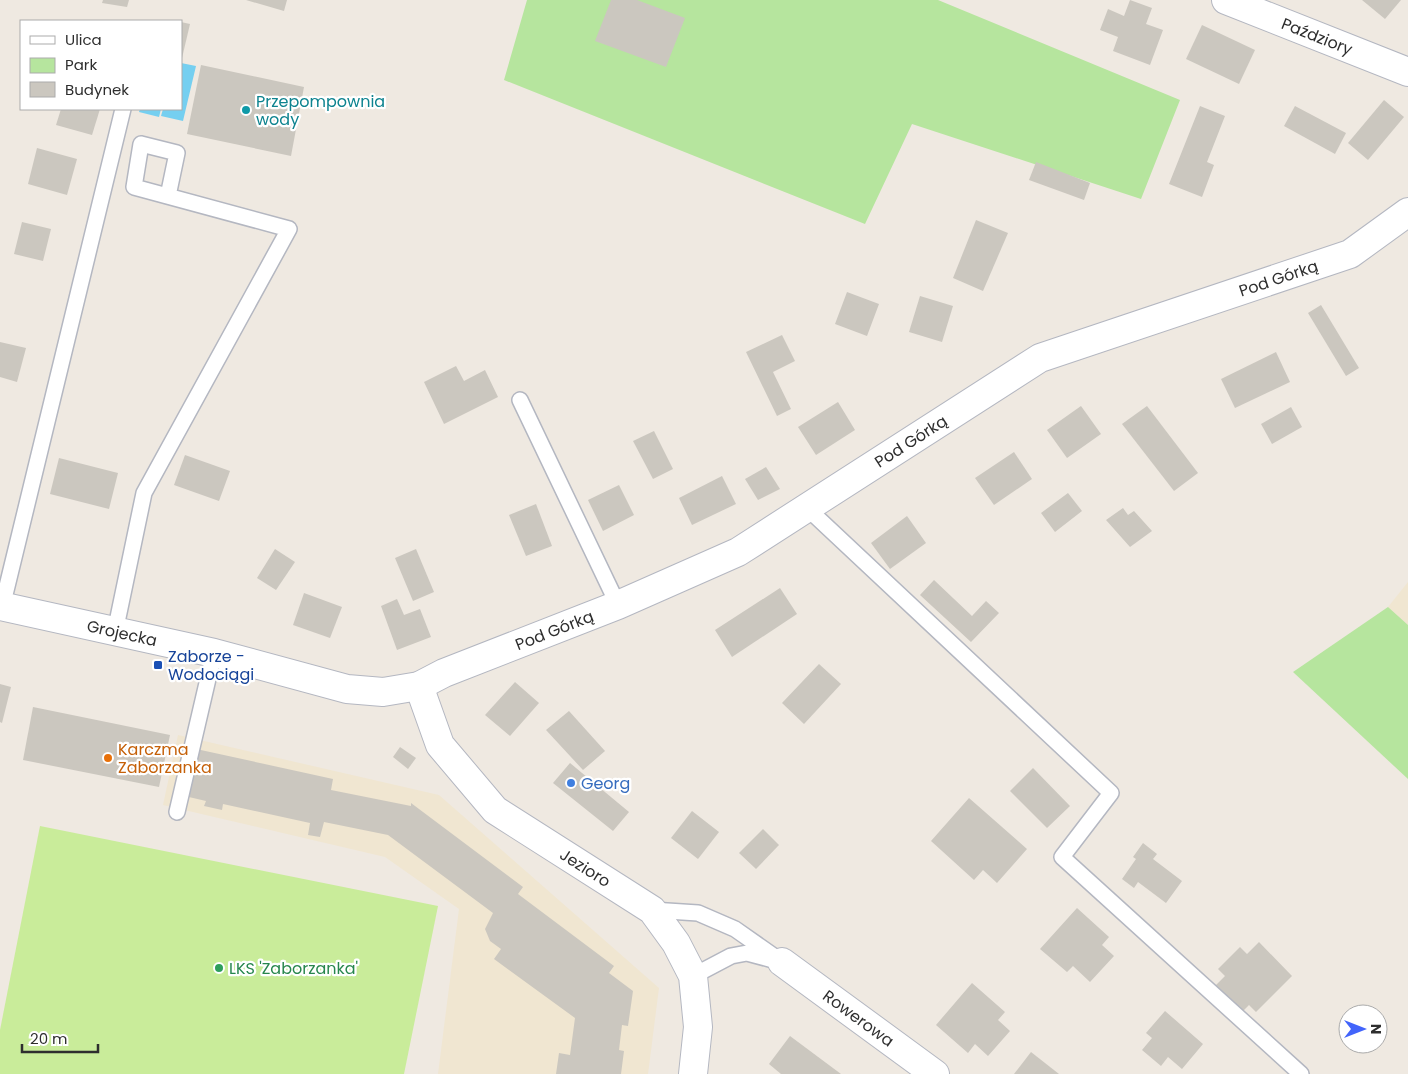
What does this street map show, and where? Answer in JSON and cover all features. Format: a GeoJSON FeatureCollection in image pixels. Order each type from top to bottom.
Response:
{"type":"FeatureCollection","features":[{"type":"Feature","properties":{"kind":"street","name":"Paździory"},"geometry":{"type":"LineString","coordinates":[[1226,0],[1408,72]]}},
{"type":"Feature","properties":{"kind":"street","name":"Pod Górką"},"geometry":{"type":"LineString","coordinates":[[419,686],[444,673],[618,605],[738,552],[1040,358],[1350,254],[1408,212]]}},
{"type":"Feature","properties":{"kind":"street","name":"Grojecka"},"geometry":{"type":"LineString","coordinates":[[1,607],[214,653],[347,689],[383,692],[419,686]]}},
{"type":"Feature","properties":{"kind":"street","name":"Jezioro"},"geometry":{"type":"LineString","coordinates":[[419,686],[440,745],[495,810],[652,910],[676,943],[692,976],[698,1027],[693,1074]]}},
{"type":"Feature","properties":{"kind":"street","name":"Rowerowa"},"geometry":{"type":"LineString","coordinates":[[782,962],[936,1074]]}},
{"type":"Feature","properties":{"kind":"lane"},"geometry":{"type":"LineString","coordinates":[[1,607],[123,110]]}},
{"type":"Feature","properties":{"kind":"lane"},"geometry":{"type":"LineString","coordinates":[[115,632],[144,493],[289,228],[168,196]]}},
{"type":"Feature","properties":{"kind":"lane"},"geometry":{"type":"LineString","coordinates":[[520,400],[618,605]]}},
{"type":"Feature","properties":{"kind":"lane"},"geometry":{"type":"LineString","coordinates":[[807,508],[1111,793],[1062,857],[1301,1074]]}},
{"type":"Feature","properties":{"kind":"lane"},"geometry":{"type":"LineString","coordinates":[[177,812],[214,653]]}},
{"type":"Feature","properties":{"kind":"lane","name":"Rowerowa"},"geometry":{"type":"LineString","coordinates":[[652,910],[698,913],[735,929],[782,962]]}},
{"type":"Feature","properties":{"kind":"lane","name":"Rowerowa"},"geometry":{"type":"LineString","coordinates":[[692,976],[732,956],[747,954],[782,962]]}},
{"type":"Feature","properties":{"kind":"shaded area"},"geometry":{"type":"Polygon","coordinates":[[[1408,582],[1408,625],[1388,607],[1408,582]]]}},
{"type":"Feature","properties":{"kind":"shaded area"},"geometry":{"type":"Polygon","coordinates":[[[178,735],[439,795],[659,988],[648,1074],[438,1074],[459,909],[385,857],[163,805],[178,735]]]}},
{"type":"Feature","properties":{"kind":"green space"},"geometry":{"type":"Polygon","coordinates":[[[527,0],[938,0],[1180,100],[1141,199],[912,124],[865,224],[504,80],[527,0]]]}},
{"type":"Feature","properties":{"kind":"green space"},"geometry":{"type":"Polygon","coordinates":[[[1388,607],[1408,625],[1408,779],[1293,672],[1388,607]]]}},
{"type":"Feature","properties":{"kind":"green space","name":"LKS 'Zaborzanka'"},"geometry":{"type":"Polygon","coordinates":[[[40,826],[438,906],[404,1074],[0,1074],[0,1030],[40,826]]]}},
{"type":"Feature","properties":{"kind":"water"},"geometry":{"type":"Polygon","coordinates":[[[182,63],[196,66],[183,121],[161,116],[163,110],[182,110],[182,63]]]}},
{"type":"Feature","properties":{"kind":"water"},"geometry":{"type":"Polygon","coordinates":[[[140,110],[161,110],[159,117],[139,112],[140,110]]]}},
{"type":"Feature","properties":{"kind":"building"},"geometry":{"type":"Polygon","coordinates":[[[103,0],[129,0],[127,7],[102,3],[103,0]]]}},
{"type":"Feature","properties":{"kind":"building"},"geometry":{"type":"Polygon","coordinates":[[[246,0],[287,0],[284,11],[246,0]]]}},
{"type":"Feature","properties":{"kind":"building"},"geometry":{"type":"Polygon","coordinates":[[[611,0],[637,0],[685,18],[666,67],[595,41],[611,0]]]}},
{"type":"Feature","properties":{"kind":"building"},"geometry":{"type":"Polygon","coordinates":[[[1130,0],[1152,8],[1146,24],[1163,30],[1150,65],[1113,51],[1118,37],[1100,30],[1108,9],[1124,16],[1130,0]]]}},
{"type":"Feature","properties":{"kind":"building"},"geometry":{"type":"Polygon","coordinates":[[[1362,0],[1401,0],[1385,19],[1362,0]]]}},
{"type":"Feature","properties":{"kind":"building"},"geometry":{"type":"Polygon","coordinates":[[[182,22],[190,24],[182,58],[182,22]]]}},
{"type":"Feature","properties":{"kind":"building"},"geometry":{"type":"Polygon","coordinates":[[[1202,25],[1255,50],[1239,84],[1186,59],[1202,25]]]}},
{"type":"Feature","properties":{"kind":"building","name":"Przepompownia wody"},"geometry":{"type":"Polygon","coordinates":[[[201,65],[304,87],[291,156],[187,134],[201,65]]]}},
{"type":"Feature","properties":{"kind":"building"},"geometry":{"type":"Polygon","coordinates":[[[1384,100],[1404,117],[1368,160],[1348,143],[1384,100]]]}},
{"type":"Feature","properties":{"kind":"building"},"geometry":{"type":"Polygon","coordinates":[[[1200,106],[1225,116],[1207,162],[1214,165],[1202,197],[1169,184],[1200,106]]]}},
{"type":"Feature","properties":{"kind":"building"},"geometry":{"type":"Polygon","coordinates":[[[1295,106],[1346,133],[1335,154],[1284,126],[1295,106]]]}},
{"type":"Feature","properties":{"kind":"building"},"geometry":{"type":"Polygon","coordinates":[[[61,110],[100,110],[92,135],[56,125],[61,110]]]}},
{"type":"Feature","properties":{"kind":"building"},"geometry":{"type":"Polygon","coordinates":[[[37,148],[77,159],[67,195],[28,184],[37,148]]]}},
{"type":"Feature","properties":{"kind":"building"},"geometry":{"type":"Polygon","coordinates":[[[1036,162],[1090,183],[1084,200],[1029,180],[1036,162]]]}},
{"type":"Feature","properties":{"kind":"building"},"geometry":{"type":"Polygon","coordinates":[[[976,220],[1008,233],[983,291],[953,278],[976,220]]]}},
{"type":"Feature","properties":{"kind":"building"},"geometry":{"type":"Polygon","coordinates":[[[22,222],[51,229],[43,261],[14,254],[22,222]]]}},
{"type":"Feature","properties":{"kind":"building"},"geometry":{"type":"Polygon","coordinates":[[[847,292],[879,304],[867,336],[835,324],[847,292]]]}},
{"type":"Feature","properties":{"kind":"building"},"geometry":{"type":"Polygon","coordinates":[[[920,296],[953,306],[942,342],[909,332],[920,296]]]}},
{"type":"Feature","properties":{"kind":"building"},"geometry":{"type":"Polygon","coordinates":[[[1321,305],[1359,368],[1346,376],[1308,313],[1321,305]]]}},
{"type":"Feature","properties":{"kind":"building"},"geometry":{"type":"Polygon","coordinates":[[[782,335],[795,361],[773,372],[791,409],[777,416],[746,352],[782,335]]]}},
{"type":"Feature","properties":{"kind":"building"},"geometry":{"type":"Polygon","coordinates":[[[0,342],[26,348],[17,382],[0,377],[0,342]]]}},
{"type":"Feature","properties":{"kind":"building"},"geometry":{"type":"Polygon","coordinates":[[[1276,352],[1290,382],[1235,408],[1221,379],[1276,352]]]}},
{"type":"Feature","properties":{"kind":"building"},"geometry":{"type":"Polygon","coordinates":[[[456,366],[464,381],[485,370],[498,397],[444,424],[424,382],[456,366]]]}},
{"type":"Feature","properties":{"kind":"building"},"geometry":{"type":"Polygon","coordinates":[[[838,402],[855,430],[816,455],[798,427],[838,402]]]}},
{"type":"Feature","properties":{"kind":"building"},"geometry":{"type":"Polygon","coordinates":[[[1081,406],[1101,434],[1067,458],[1047,430],[1081,406]]]}},
{"type":"Feature","properties":{"kind":"building"},"geometry":{"type":"Polygon","coordinates":[[[1147,406],[1198,473],[1174,491],[1122,424],[1147,406]]]}},
{"type":"Feature","properties":{"kind":"building"},"geometry":{"type":"Polygon","coordinates":[[[1291,407],[1302,427],[1272,444],[1261,424],[1291,407]]]}},
{"type":"Feature","properties":{"kind":"building"},"geometry":{"type":"Polygon","coordinates":[[[654,431],[673,469],[653,479],[633,441],[654,431]]]}},
{"type":"Feature","properties":{"kind":"building"},"geometry":{"type":"Polygon","coordinates":[[[1014,452],[1032,479],[994,505],[975,478],[1014,452]]]}},
{"type":"Feature","properties":{"kind":"building"},"geometry":{"type":"Polygon","coordinates":[[[185,455],[230,471],[219,501],[174,485],[185,455]]]}},
{"type":"Feature","properties":{"kind":"building"},"geometry":{"type":"Polygon","coordinates":[[[59,458],[118,473],[109,509],[50,494],[59,458]]]}},
{"type":"Feature","properties":{"kind":"building"},"geometry":{"type":"Polygon","coordinates":[[[766,467],[780,489],[758,500],[745,479],[766,467]]]}},
{"type":"Feature","properties":{"kind":"building"},"geometry":{"type":"Polygon","coordinates":[[[722,476],[736,504],[692,525],[679,498],[722,476]]]}},
{"type":"Feature","properties":{"kind":"building"},"geometry":{"type":"Polygon","coordinates":[[[619,485],[634,515],[603,531],[588,500],[619,485]]]}},
{"type":"Feature","properties":{"kind":"building"},"geometry":{"type":"Polygon","coordinates":[[[1068,493],[1082,511],[1055,532],[1041,513],[1068,493]]]}},
{"type":"Feature","properties":{"kind":"building"},"geometry":{"type":"Polygon","coordinates":[[[536,504],[552,546],[526,556],[509,515],[536,504]]]}},
{"type":"Feature","properties":{"kind":"building"},"geometry":{"type":"Polygon","coordinates":[[[1123,508],[1128,515],[1134,511],[1152,531],[1130,547],[1106,520],[1123,508]]]}},
{"type":"Feature","properties":{"kind":"building"},"geometry":{"type":"Polygon","coordinates":[[[907,516],[926,543],[890,569],[871,543],[907,516]]]}},
{"type":"Feature","properties":{"kind":"building"},"geometry":{"type":"Polygon","coordinates":[[[275,549],[295,562],[276,590],[257,578],[275,549]]]}},
{"type":"Feature","properties":{"kind":"building"},"geometry":{"type":"Polygon","coordinates":[[[416,549],[434,592],[413,601],[395,558],[416,549]]]}},
{"type":"Feature","properties":{"kind":"building"},"geometry":{"type":"Polygon","coordinates":[[[934,580],[972,616],[986,601],[999,613],[971,642],[920,595],[934,580]]]}},
{"type":"Feature","properties":{"kind":"building"},"geometry":{"type":"Polygon","coordinates":[[[780,588],[797,614],[732,657],[715,630],[780,588]]]}},
{"type":"Feature","properties":{"kind":"building"},"geometry":{"type":"Polygon","coordinates":[[[304,593],[342,607],[330,638],[293,625],[304,593]]]}},
{"type":"Feature","properties":{"kind":"building"},"geometry":{"type":"Polygon","coordinates":[[[397,599],[404,615],[420,609],[431,637],[397,650],[381,606],[397,599]]]}},
{"type":"Feature","properties":{"kind":"building"},"geometry":{"type":"Polygon","coordinates":[[[819,664],[841,684],[804,724],[782,703],[819,664]]]}},
{"type":"Feature","properties":{"kind":"building"},"geometry":{"type":"Polygon","coordinates":[[[515,682],[539,703],[510,736],[485,715],[515,682]]]}},
{"type":"Feature","properties":{"kind":"building"},"geometry":{"type":"Polygon","coordinates":[[[0,684],[11,687],[2,723],[0,722],[0,684]]]}},
{"type":"Feature","properties":{"kind":"building"},"geometry":{"type":"Polygon","coordinates":[[[33,707],[170,735],[159,787],[23,760],[33,707]]]}},
{"type":"Feature","properties":{"kind":"building"},"geometry":{"type":"Polygon","coordinates":[[[569,711],[605,751],[583,770],[546,730],[569,711]]]}},
{"type":"Feature","properties":{"kind":"building"},"geometry":{"type":"Polygon","coordinates":[[[187,747],[333,779],[331,790],[411,806],[411,803],[523,887],[518,894],[614,966],[609,973],[633,991],[628,1026],[622,1025],[619,1050],[624,1051],[621,1074],[556,1074],[559,1053],[570,1055],[575,1018],[494,959],[501,949],[490,941],[485,929],[493,913],[388,835],[324,822],[320,837],[308,835],[310,823],[223,804],[222,810],[204,806],[206,801],[176,794],[187,747]]]}},
{"type":"Feature","properties":{"kind":"building"},"geometry":{"type":"Polygon","coordinates":[[[400,747],[416,758],[408,769],[393,757],[400,747]]]}},
{"type":"Feature","properties":{"kind":"building"},"geometry":{"type":"Polygon","coordinates":[[[570,763],[629,812],[613,831],[553,783],[570,763]]]}},
{"type":"Feature","properties":{"kind":"building"},"geometry":{"type":"Polygon","coordinates":[[[1033,768],[1070,806],[1047,828],[1010,791],[1033,768]]]}},
{"type":"Feature","properties":{"kind":"building"},"geometry":{"type":"Polygon","coordinates":[[[969,798],[1027,849],[997,883],[983,870],[974,880],[931,841],[969,798]]]}},
{"type":"Feature","properties":{"kind":"building"},"geometry":{"type":"Polygon","coordinates":[[[692,811],[719,832],[698,859],[671,838],[692,811]]]}},
{"type":"Feature","properties":{"kind":"building"},"geometry":{"type":"Polygon","coordinates":[[[763,829],[779,845],[756,869],[739,853],[763,829]]]}},
{"type":"Feature","properties":{"kind":"building"},"geometry":{"type":"Polygon","coordinates":[[[1143,843],[1157,854],[1153,859],[1182,881],[1166,903],[1138,882],[1134,888],[1122,879],[1136,859],[1133,857],[1143,843]]]}},
{"type":"Feature","properties":{"kind":"building"},"geometry":{"type":"Polygon","coordinates":[[[1077,908],[1109,937],[1102,945],[1114,956],[1090,982],[1073,966],[1067,972],[1040,949],[1077,908]]]}},
{"type":"Feature","properties":{"kind":"building"},"geometry":{"type":"Polygon","coordinates":[[[1259,942],[1292,976],[1256,1012],[1249,1005],[1242,1012],[1215,986],[1225,976],[1218,969],[1240,947],[1247,954],[1259,942]]]}},
{"type":"Feature","properties":{"kind":"building"},"geometry":{"type":"Polygon","coordinates":[[[972,983],[1005,1012],[998,1020],[1010,1031],[988,1056],[975,1044],[968,1053],[936,1025],[972,983]]]}},
{"type":"Feature","properties":{"kind":"building"},"geometry":{"type":"Polygon","coordinates":[[[1165,1011],[1203,1044],[1182,1069],[1168,1057],[1161,1066],[1142,1050],[1152,1038],[1146,1033],[1165,1011]]]}},
{"type":"Feature","properties":{"kind":"building"},"geometry":{"type":"Polygon","coordinates":[[[790,1036],[841,1074],[781,1074],[769,1064],[790,1036]]]}},
{"type":"Feature","properties":{"kind":"building"},"geometry":{"type":"Polygon","coordinates":[[[1031,1052],[1059,1074],[1014,1074],[1031,1052]]]}},
{"type":"Feature","properties":{"kind":"place","name":"Przepompownia wody"},"geometry":{"type":"Point","coordinates":[246,110]}},
{"type":"Feature","properties":{"kind":"place","name":"Zaborze - Wodociągi"},"geometry":{"type":"Point","coordinates":[158,665]}},
{"type":"Feature","properties":{"kind":"place","name":"Karczma Zaborzanka"},"geometry":{"type":"Point","coordinates":[108,758]}},
{"type":"Feature","properties":{"kind":"place","name":"Georg"},"geometry":{"type":"Point","coordinates":[571,783]}},
{"type":"Feature","properties":{"kind":"place","name":"LKS 'Zaborzanka'"},"geometry":{"type":"Point","coordinates":[219,968]}}]}
